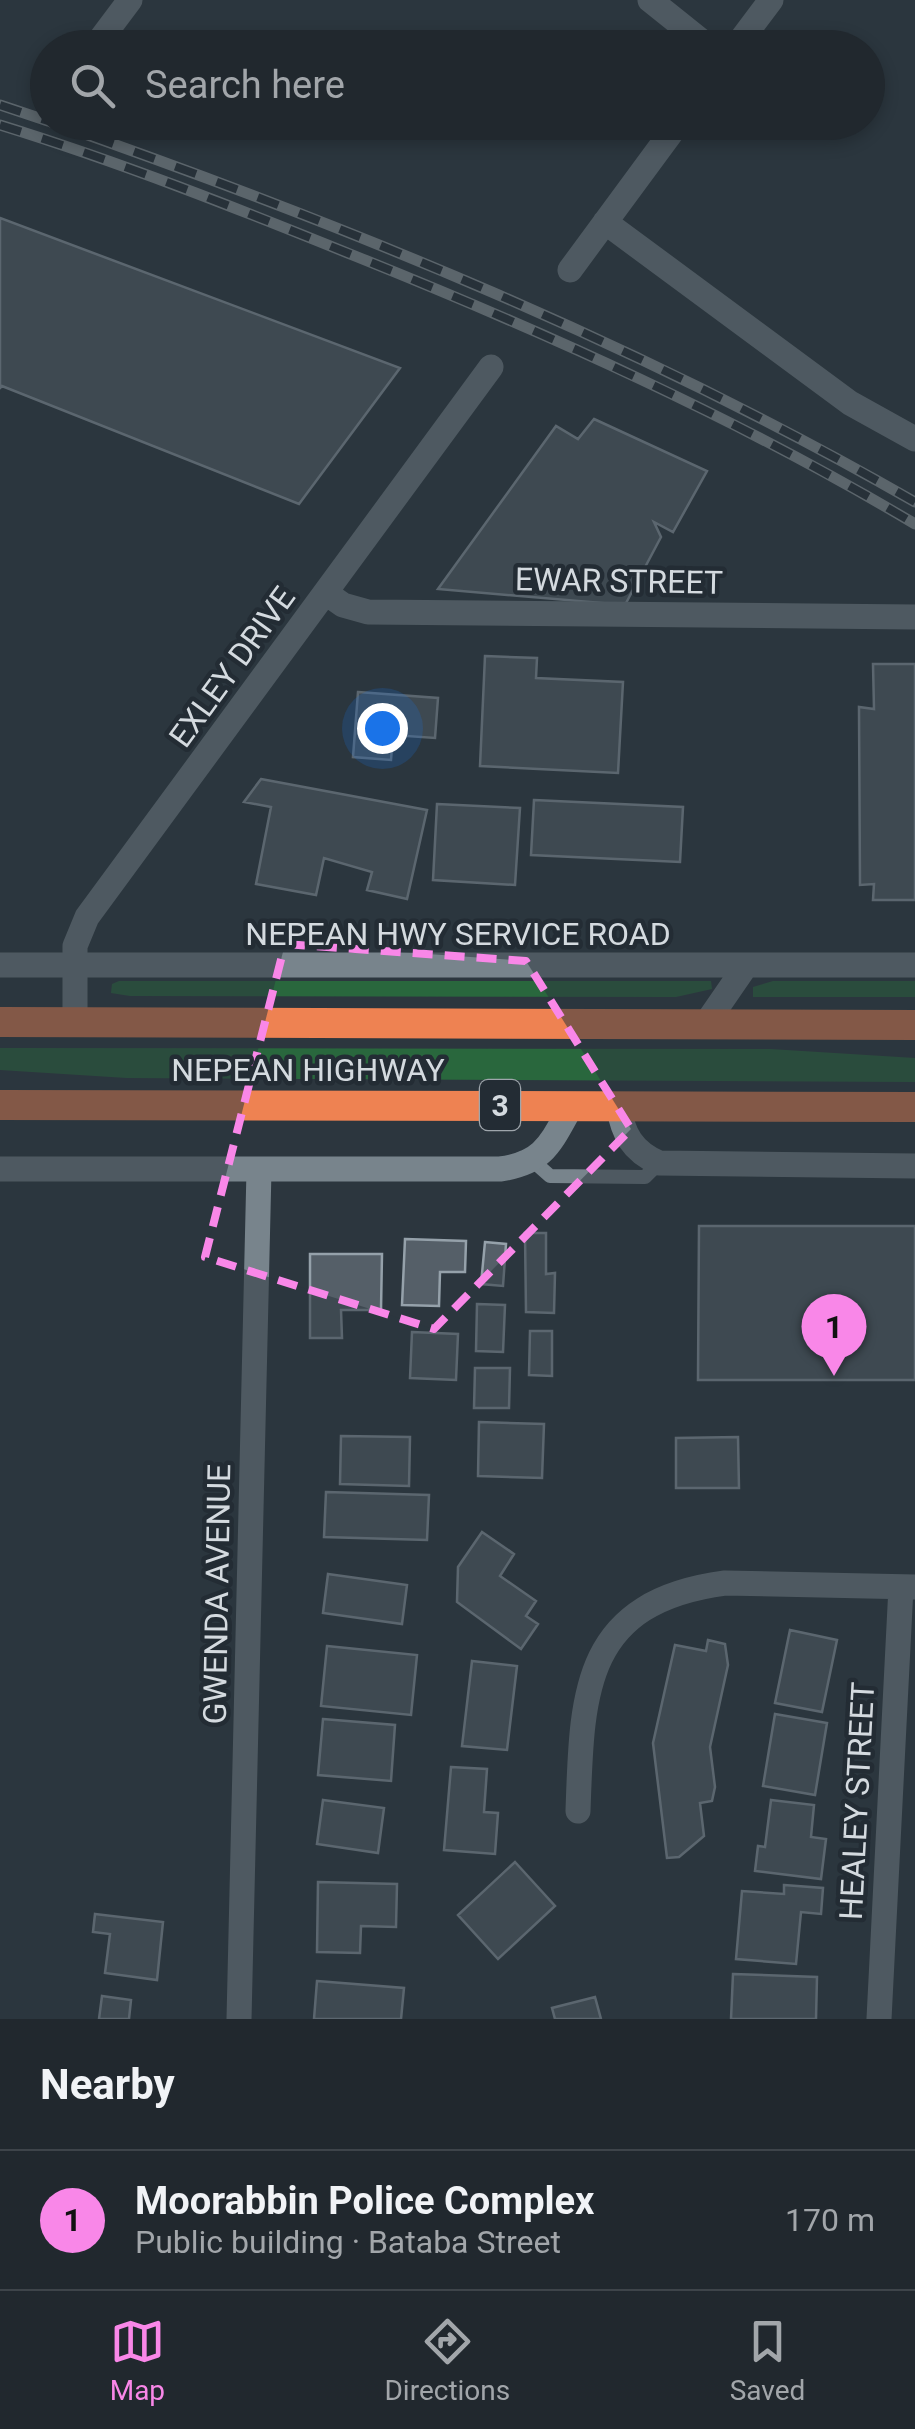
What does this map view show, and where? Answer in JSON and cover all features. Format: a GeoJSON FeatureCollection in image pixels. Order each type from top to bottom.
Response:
{"type":"FeatureCollection","features":[{"type":"Feature","properties":{"kind":"highway","name":"NEPEAN HIGHWAY"},"geometry":{"type":"LineString","coordinates":[[0,1022],[915,1026]]}},
{"type":"Feature","properties":{"kind":"highway","name":"NEPEAN HIGHWAY"},"geometry":{"type":"LineString","coordinates":[[0,1105],[915,1106]]}},
{"type":"Feature","properties":{"kind":"street"},"geometry":{"type":"LineString","coordinates":[[108,30],[130,0]]}},
{"type":"Feature","properties":{"kind":"street"},"geometry":{"type":"LineString","coordinates":[[650,0],[688,30]]}},
{"type":"Feature","properties":{"kind":"street"},"geometry":{"type":"LineString","coordinates":[[749,30],[770,0]]}},
{"type":"Feature","properties":{"kind":"street"},"geometry":{"type":"LineString","coordinates":[[570,270],[666,140]]}},
{"type":"Feature","properties":{"kind":"street"},"geometry":{"type":"LineString","coordinates":[[605,222],[850,403],[915,440]]}},
{"type":"Feature","properties":{"kind":"street","name":"EXLEY DRIVE"},"geometry":{"type":"LineString","coordinates":[[75,1022],[75,946],[87,918],[492,367]]}},
{"type":"Feature","properties":{"kind":"street","name":"EWAR STREET"},"geometry":{"type":"LineString","coordinates":[[326,593],[343,605],[368,612],[915,616]]}},
{"type":"Feature","properties":{"kind":"street","name":"NEPEAN HWY SERVICE ROAD"},"geometry":{"type":"LineString","coordinates":[[0,964],[915,965]]}},
{"type":"Feature","properties":{"kind":"street"},"geometry":{"type":"LineString","coordinates":[[705,1024],[746,967]]}},
{"type":"Feature","properties":{"kind":"street"},"geometry":{"type":"LineString","coordinates":[[0,1169],[500,1169],[534,1161],[548,1147],[572,1105]]}},
{"type":"Feature","properties":{"kind":"street"},"geometry":{"type":"LineString","coordinates":[[618,1105],[628,1139],[638,1152],[659,1164],[915,1166]]}},
{"type":"Feature","properties":{"kind":"street","name":"GWENDA AVENUE"},"geometry":{"type":"LineString","coordinates":[[240,2019],[258,1170]]}},
{"type":"Feature","properties":{"kind":"street"},"geometry":{"type":"LineString","coordinates":[[578,1812],[580,1736],[588,1685],[608,1644],[625,1623],[644,1610],[666,1597],[697,1587],[725,1584],[908,1587]]}},
{"type":"Feature","properties":{"kind":"street","name":"HEALEY STREET"},"geometry":{"type":"LineString","coordinates":[[879,2019],[908,1587]]}},
{"type":"Feature","properties":{"kind":"lane"},"geometry":{"type":"LineString","coordinates":[[534,1161],[550,1176],[645,1177],[659,1164]]}},
{"type":"Feature","properties":{"kind":"highlighted area"},"geometry":{"type":"Polygon","coordinates":[[[285,944],[526,961],[631,1129],[434,1329],[205,1257],[285,944]]]}},
{"type":"Feature","properties":{"kind":"green space"},"geometry":{"type":"Polygon","coordinates":[[[711,981],[712,989],[676,997],[130,996],[111,993],[112,984],[711,981]]]}},
{"type":"Feature","properties":{"kind":"green space"},"geometry":{"type":"Polygon","coordinates":[[[773,981],[915,981],[915,997],[753,997],[753,987],[773,981]]]}},
{"type":"Feature","properties":{"kind":"green space"},"geometry":{"type":"Polygon","coordinates":[[[0,1048],[770,1049],[915,1058],[915,1082],[127,1078],[0,1070],[0,1048]]]}},
{"type":"Feature","properties":{"kind":"building"},"geometry":{"type":"Polygon","coordinates":[[[0,218],[400,368],[299,504],[0,388],[0,218]]]}},
{"type":"Feature","properties":{"kind":"building"},"geometry":{"type":"Polygon","coordinates":[[[594,419],[707,471],[673,532],[654,522],[661,537],[625,605],[438,589],[556,426],[578,439],[594,419]]]}},
{"type":"Feature","properties":{"kind":"building"},"geometry":{"type":"Polygon","coordinates":[[[485,656],[537,658],[536,678],[623,682],[618,773],[480,766],[485,656]]]}},
{"type":"Feature","properties":{"kind":"building"},"geometry":{"type":"Polygon","coordinates":[[[873,664],[915,664],[915,900],[873,900],[874,884],[860,885],[859,707],[874,709],[873,664]]]}},
{"type":"Feature","properties":{"kind":"building"},"geometry":{"type":"Polygon","coordinates":[[[358,692],[438,698],[435,738],[393,735],[391,760],[353,757],[358,692]]]}},
{"type":"Feature","properties":{"kind":"building"},"geometry":{"type":"Polygon","coordinates":[[[261,779],[427,810],[407,899],[367,890],[372,872],[324,858],[316,895],[256,884],[271,807],[244,802],[261,779]]]}},
{"type":"Feature","properties":{"kind":"building"},"geometry":{"type":"Polygon","coordinates":[[[534,800],[683,807],[680,862],[531,855],[534,800]]]}},
{"type":"Feature","properties":{"kind":"building"},"geometry":{"type":"Polygon","coordinates":[[[437,804],[520,808],[515,885],[433,880],[437,804]]]}},
{"type":"Feature","properties":{"kind":"building"},"geometry":{"type":"Polygon","coordinates":[[[699,1226],[915,1226],[915,1380],[698,1380],[699,1226]]]}},
{"type":"Feature","properties":{"kind":"building"},"geometry":{"type":"Polygon","coordinates":[[[525,1233],[546,1233],[546,1274],[555,1273],[554,1313],[526,1312],[525,1233]]]}},
{"type":"Feature","properties":{"kind":"building"},"geometry":{"type":"Polygon","coordinates":[[[405,1239],[466,1241],[465,1272],[440,1272],[439,1306],[402,1305],[405,1239]]]}},
{"type":"Feature","properties":{"kind":"building"},"geometry":{"type":"Polygon","coordinates":[[[485,1242],[506,1244],[503,1286],[481,1284],[485,1242]]]}},
{"type":"Feature","properties":{"kind":"building"},"geometry":{"type":"Polygon","coordinates":[[[310,1254],[382,1254],[381,1310],[341,1310],[342,1338],[310,1338],[310,1254]]]}},
{"type":"Feature","properties":{"kind":"building"},"geometry":{"type":"Polygon","coordinates":[[[477,1304],[505,1305],[503,1352],[476,1351],[477,1304]]]}},
{"type":"Feature","properties":{"kind":"building"},"geometry":{"type":"Polygon","coordinates":[[[530,1331],[552,1331],[552,1376],[529,1375],[530,1331]]]}},
{"type":"Feature","properties":{"kind":"building"},"geometry":{"type":"Polygon","coordinates":[[[412,1332],[458,1334],[456,1380],[410,1378],[412,1332]]]}},
{"type":"Feature","properties":{"kind":"building"},"geometry":{"type":"Polygon","coordinates":[[[475,1368],[510,1368],[509,1408],[474,1408],[475,1368]]]}},
{"type":"Feature","properties":{"kind":"building"},"geometry":{"type":"Polygon","coordinates":[[[479,1422],[544,1424],[542,1478],[478,1476],[479,1422]]]}},
{"type":"Feature","properties":{"kind":"building"},"geometry":{"type":"Polygon","coordinates":[[[341,1436],[410,1437],[409,1486],[340,1484],[341,1436]]]}},
{"type":"Feature","properties":{"kind":"building"},"geometry":{"type":"Polygon","coordinates":[[[738,1437],[739,1488],[676,1488],[676,1438],[738,1437]]]}},
{"type":"Feature","properties":{"kind":"building"},"geometry":{"type":"Polygon","coordinates":[[[326,1492],[429,1495],[427,1540],[324,1537],[326,1492]]]}},
{"type":"Feature","properties":{"kind":"building"},"geometry":{"type":"Polygon","coordinates":[[[482,1532],[514,1554],[500,1576],[536,1601],[526,1616],[538,1624],[521,1649],[457,1602],[458,1567],[482,1532]]]}},
{"type":"Feature","properties":{"kind":"building"},"geometry":{"type":"Polygon","coordinates":[[[328,1574],[407,1585],[402,1624],[323,1613],[328,1574]]]}},
{"type":"Feature","properties":{"kind":"building"},"geometry":{"type":"Polygon","coordinates":[[[790,1630],[837,1640],[822,1712],[775,1703],[790,1630]]]}},
{"type":"Feature","properties":{"kind":"building"},"geometry":{"type":"Polygon","coordinates":[[[708,1640],[725,1644],[728,1665],[710,1747],[715,1787],[712,1801],[700,1803],[704,1836],[679,1857],[667,1858],[653,1743],[675,1645],[706,1651],[708,1640]]]}},
{"type":"Feature","properties":{"kind":"building"},"geometry":{"type":"Polygon","coordinates":[[[327,1646],[417,1655],[411,1715],[321,1706],[327,1646]]]}},
{"type":"Feature","properties":{"kind":"building"},"geometry":{"type":"Polygon","coordinates":[[[472,1661],[517,1666],[507,1750],[462,1746],[472,1661]]]}},
{"type":"Feature","properties":{"kind":"building"},"geometry":{"type":"Polygon","coordinates":[[[775,1714],[827,1723],[815,1795],[763,1786],[775,1714]]]}},
{"type":"Feature","properties":{"kind":"building"},"geometry":{"type":"Polygon","coordinates":[[[323,1719],[395,1725],[391,1781],[318,1775],[323,1719]]]}},
{"type":"Feature","properties":{"kind":"building"},"geometry":{"type":"Polygon","coordinates":[[[451,1767],[487,1769],[484,1812],[498,1813],[495,1854],[444,1850],[451,1767]]]}},
{"type":"Feature","properties":{"kind":"building"},"geometry":{"type":"Polygon","coordinates":[[[323,1800],[384,1808],[378,1853],[317,1844],[323,1800]]]}},
{"type":"Feature","properties":{"kind":"building"},"geometry":{"type":"Polygon","coordinates":[[[771,1800],[814,1805],[811,1837],[826,1839],[821,1879],[755,1871],[758,1846],[765,1847],[771,1800]]]}},
{"type":"Feature","properties":{"kind":"building"},"geometry":{"type":"Polygon","coordinates":[[[515,1862],[555,1906],[498,1959],[458,1915],[515,1862]]]}},
{"type":"Feature","properties":{"kind":"building"},"geometry":{"type":"Polygon","coordinates":[[[318,1882],[397,1884],[396,1927],[361,1926],[360,1953],[317,1952],[318,1882]]]}},
{"type":"Feature","properties":{"kind":"building"},"geometry":{"type":"Polygon","coordinates":[[[784,1885],[823,1888],[821,1914],[801,1912],[796,1964],[736,1959],[742,1891],[784,1894],[784,1885]]]}},
{"type":"Feature","properties":{"kind":"building"},"geometry":{"type":"Polygon","coordinates":[[[95,1914],[163,1922],[157,1980],[105,1973],[110,1934],[93,1932],[95,1914]]]}},
{"type":"Feature","properties":{"kind":"building"},"geometry":{"type":"Polygon","coordinates":[[[733,1974],[817,1977],[816,2019],[731,2019],[733,1974]]]}},
{"type":"Feature","properties":{"kind":"building"},"geometry":{"type":"Polygon","coordinates":[[[317,1981],[404,1988],[401,2019],[314,2019],[317,1981]]]}},
{"type":"Feature","properties":{"kind":"building"},"geometry":{"type":"Polygon","coordinates":[[[102,1996],[131,2000],[129,2019],[99,2019],[102,1996]]]}},
{"type":"Feature","properties":{"kind":"building"},"geometry":{"type":"Polygon","coordinates":[[[595,1997],[601,2019],[555,2019],[552,2008],[595,1997]]]}},
{"type":"Feature","properties":{"kind":"railway"},"geometry":{"type":"LineString","coordinates":[[0,105],[30,115]]}},
{"type":"Feature","properties":{"kind":"railway"},"geometry":{"type":"LineString","coordinates":[[0,125],[30,135]]}},
{"type":"Feature","properties":{"kind":"railway"},"geometry":{"type":"LineString","coordinates":[[47,140],[223,204],[498,315],[710,413],[915,524]]}},
{"type":"Feature","properties":{"kind":"railway"},"geometry":{"type":"LineString","coordinates":[[101,140],[383,247],[600,340],[706,391],[915,502]]}},
{"type":"Feature","properties":{"kind":"place","name":"Moorabbin Police Complex"},"geometry":{"type":"Point","coordinates":[834,1376]}}]}
